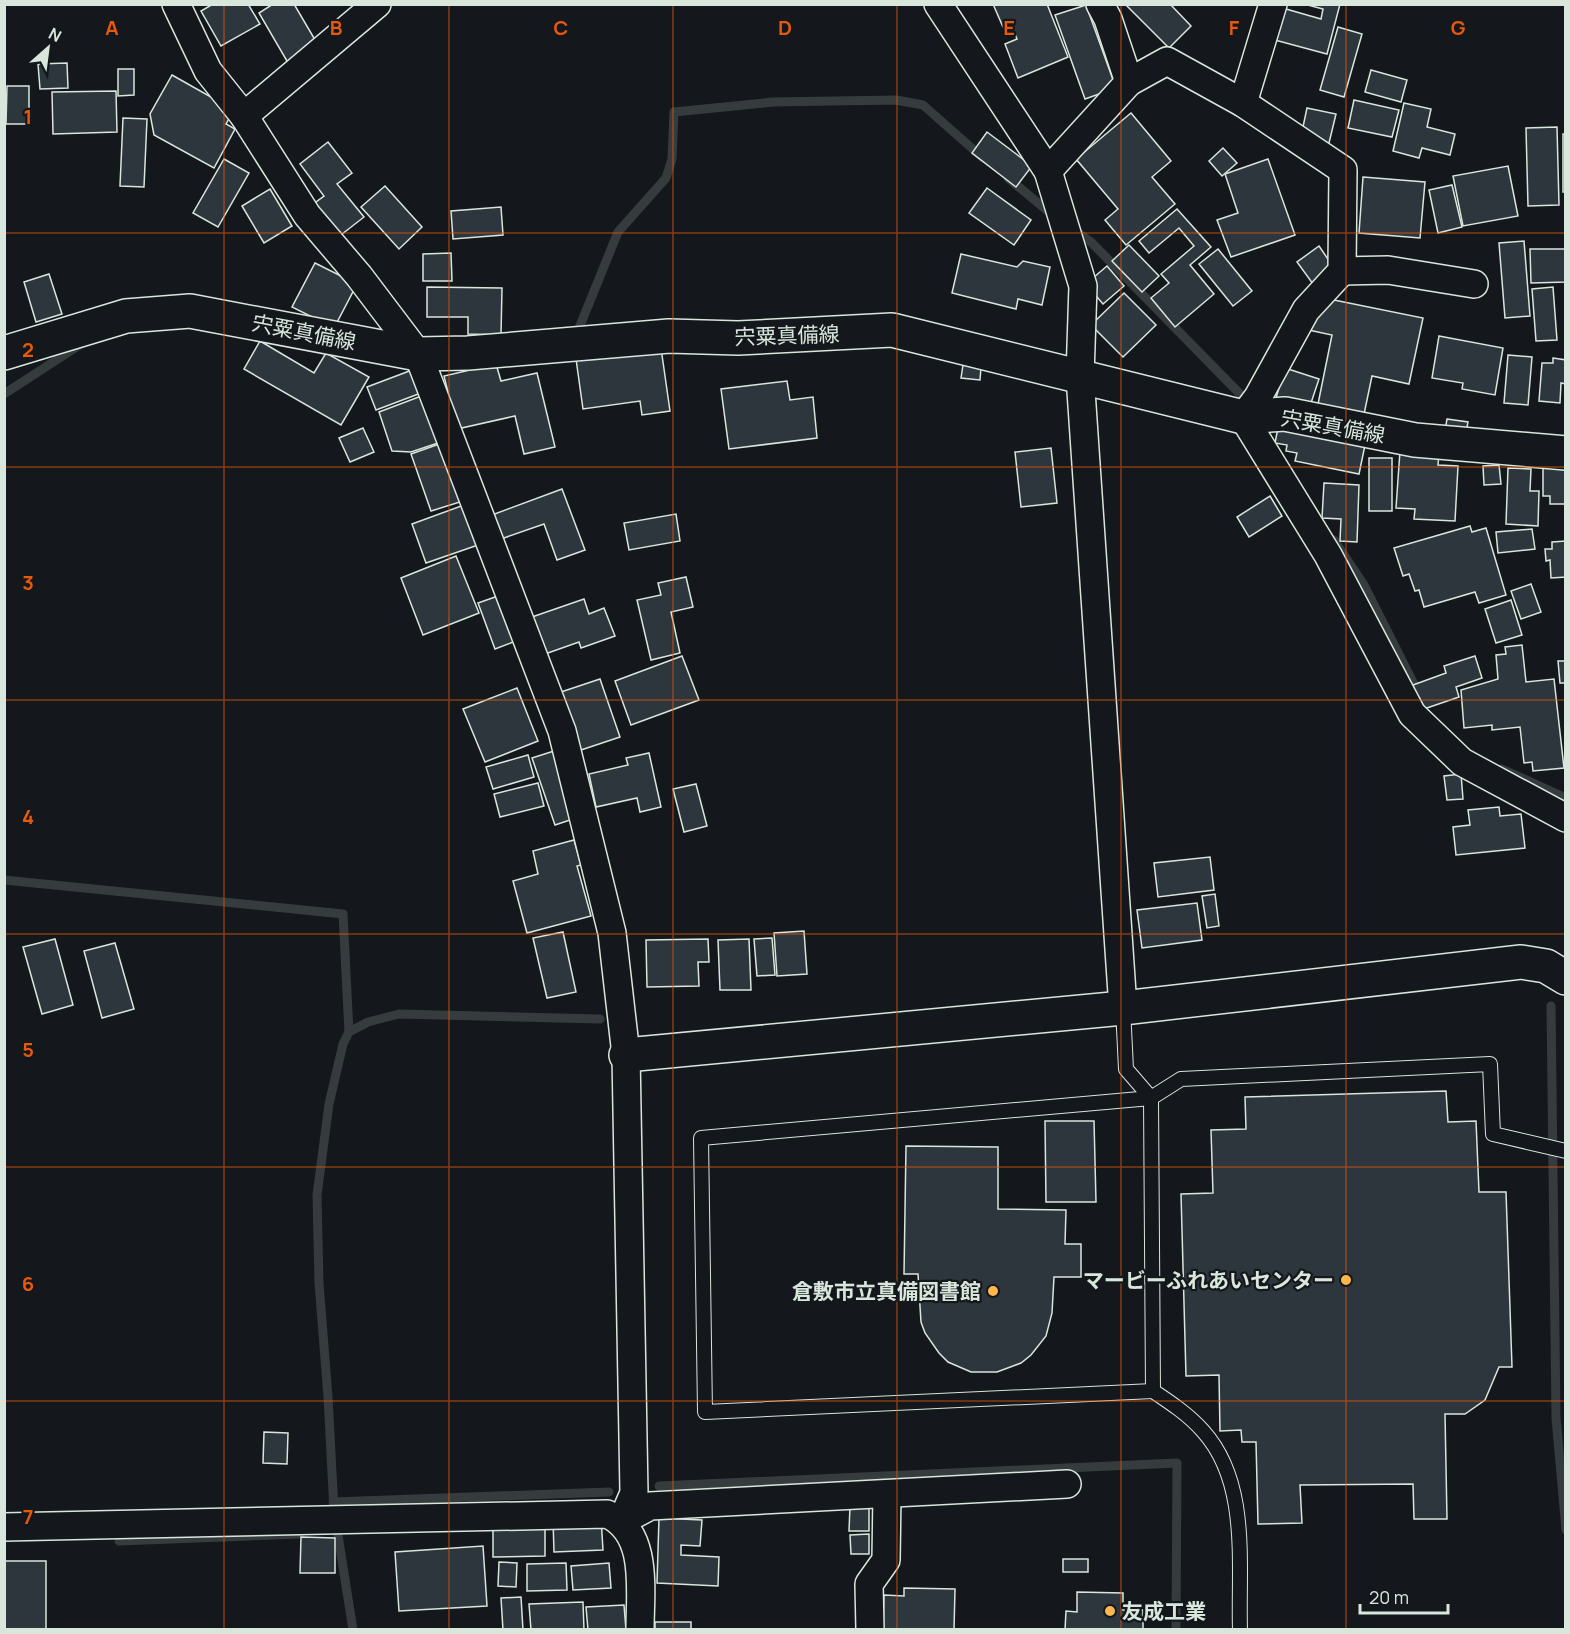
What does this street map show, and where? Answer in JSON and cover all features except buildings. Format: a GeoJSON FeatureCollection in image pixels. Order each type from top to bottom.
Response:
{"type":"FeatureCollection","features":[{"type":"Feature","properties":{"kind":"main road","name":"宍粟真備線"},"geometry":{"type":"LineString","coordinates":[[4,353],[126,316],[190,312],[418,354],[468,353],[669,336],[738,338],[892,330],[1243,417],[1285,414],[1415,441],[1566,453]]}},
{"type":"Feature","properties":{"kind":"main road"},"geometry":{"type":"LineString","coordinates":[[626,1055],[1123,1008],[1521,962],[1546,966],[1565,977]]}},
{"type":"Feature","properties":{"kind":"street"},"geometry":{"type":"LineString","coordinates":[[176,4],[208,71],[244,116],[307,215],[359,276],[418,354],[562,731],[612,933],[626,1055],[634,1493],[622,1521]]}},
{"type":"Feature","properties":{"kind":"street"},"geometry":{"type":"LineString","coordinates":[[244,116],[376,4]]}},
{"type":"Feature","properties":{"kind":"street"},"geometry":{"type":"LineString","coordinates":[[938,4],[1048,171],[1083,286],[1080,376],[1123,1008]]}},
{"type":"Feature","properties":{"kind":"street"},"geometry":{"type":"LineString","coordinates":[[1100,4],[1108,19],[1129,82]]}},
{"type":"Feature","properties":{"kind":"street"},"geometry":{"type":"LineString","coordinates":[[1243,103],[1273,4]]}},
{"type":"Feature","properties":{"kind":"street"},"geometry":{"type":"LineString","coordinates":[[1048,171],[1129,82],[1167,60],[1243,103],[1343,170],[1342,271],[1306,310],[1258,397],[1243,417],[1328,555],[1412,714],[1462,762],[1566,818]]}},
{"type":"Feature","properties":{"kind":"street"},"geometry":{"type":"LineString","coordinates":[[1342,271],[1388,270],[1474,284]]}},
{"type":"Feature","properties":{"kind":"street"},"geometry":{"type":"LineString","coordinates":[[622,1521],[650,1506],[1067,1484]]}},
{"type":"Feature","properties":{"kind":"street"},"geometry":{"type":"LineString","coordinates":[[870,1629],[869,1584],[886,1560],[887,1494]]}},
{"type":"Feature","properties":{"kind":"street"},"geometry":{"type":"LineString","coordinates":[[4,1527],[607,1514],[622,1521],[634,1540],[640,1563],[640,1629]]}},
{"type":"Feature","properties":{"kind":"lane"},"geometry":{"type":"LineString","coordinates":[[1123,1008],[1126,1069],[1151,1098],[1153,1391]]}},
{"type":"Feature","properties":{"kind":"lane"},"geometry":{"type":"LineString","coordinates":[[1240,1629],[1238,1512],[1226,1468],[1204,1432],[1179,1409],[1153,1391],[705,1412],[702,1138],[1151,1098],[1181,1079],[1490,1064],[1493,1134],[1557,1149]]}},
{"type":"Feature","properties":{"kind":"waterway"},"geometry":{"type":"LineString","coordinates":[[575,338],[618,232],[666,178],[672,159],[674,112],[773,102],[896,100],[923,105],[983,158]]}},
{"type":"Feature","properties":{"kind":"waterway"},"geometry":{"type":"LineString","coordinates":[[1008,178],[1055,217]]}},
{"type":"Feature","properties":{"kind":"waterway"},"geometry":{"type":"LineString","coordinates":[[1074,230],[1091,242],[1240,394],[1247,405]]}},
{"type":"Feature","properties":{"kind":"waterway"},"geometry":{"type":"LineString","coordinates":[[4,394],[81,344]]}},
{"type":"Feature","properties":{"kind":"waterway"},"geometry":{"type":"LineString","coordinates":[[1334,540],[1364,585],[1419,694]]}},
{"type":"Feature","properties":{"kind":"waterway"},"geometry":{"type":"LineString","coordinates":[[1502,769],[1566,798]]}},
{"type":"Feature","properties":{"kind":"waterway"},"geometry":{"type":"LineString","coordinates":[[4,880],[343,914],[349,1032]]}},
{"type":"Feature","properties":{"kind":"waterway"},"geometry":{"type":"LineString","coordinates":[[1551,1006],[1556,1418],[1566,1530]]}},
{"type":"Feature","properties":{"kind":"waterway"},"geometry":{"type":"LineString","coordinates":[[353,1630],[334,1510],[319,1283],[317,1195],[329,1104],[343,1044],[349,1032],[368,1022],[399,1014],[600,1019]]}},
{"type":"Feature","properties":{"kind":"waterway"},"geometry":{"type":"LineString","coordinates":[[659,1486],[1177,1463],[1176,1630]]}},
{"type":"Feature","properties":{"kind":"waterway"},"geometry":{"type":"LineString","coordinates":[[333,1502],[609,1492]]}},
{"type":"Feature","properties":{"kind":"waterway"},"geometry":{"type":"LineString","coordinates":[[119,1541],[299,1534]]}},
{"type":"Feature","properties":{"kind":"place","name":"マービーふれあいセンター"},"geometry":{"type":"Point","coordinates":[1346,1280]}},
{"type":"Feature","properties":{"kind":"place","name":"倉敷市立真備図書館"},"geometry":{"type":"Point","coordinates":[993,1291]}},
{"type":"Feature","properties":{"kind":"place","name":"友成工業"},"geometry":{"type":"Point","coordinates":[1110,1611]}}]}
